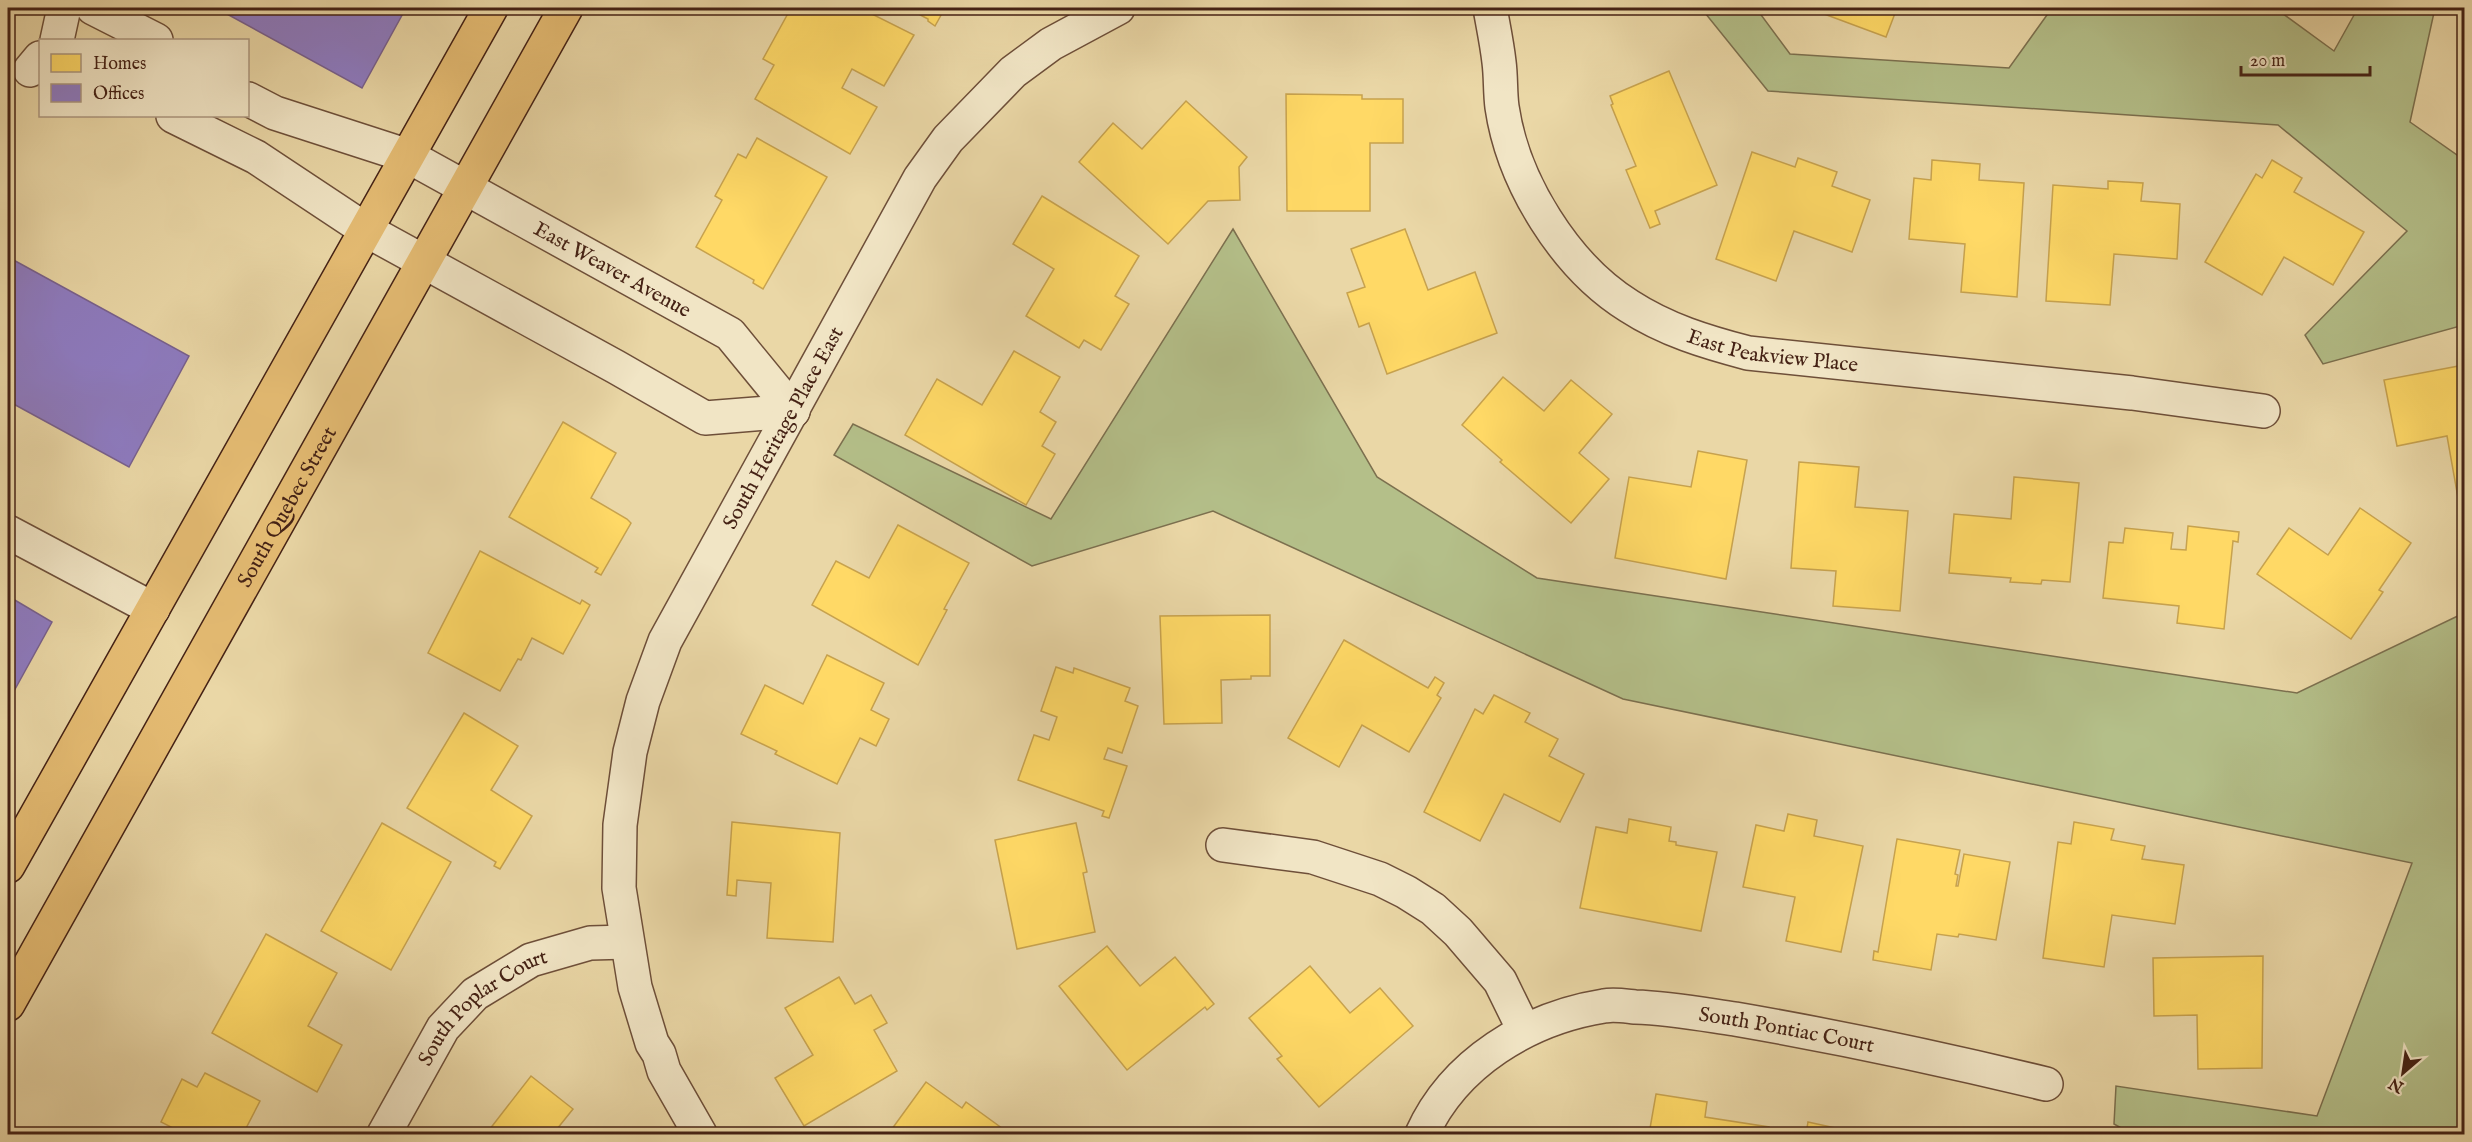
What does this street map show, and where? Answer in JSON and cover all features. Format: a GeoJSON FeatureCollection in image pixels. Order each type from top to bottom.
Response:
{"type":"FeatureCollection","features":[{"type":"Feature","properties":{"kind":"main road"},"geometry":{"type":"LineString","coordinates":[[8,866],[491,8]]}},
{"type":"Feature","properties":{"kind":"main road","name":"South Quebec Street"},"geometry":{"type":"LineString","coordinates":[[8,1004],[566,8]]}},
{"type":"Feature","properties":{"kind":"street"},"geometry":{"type":"LineString","coordinates":[[53,39],[64,8]]}},
{"type":"Feature","properties":{"kind":"street"},"geometry":{"type":"LineString","coordinates":[[93,8],[154,39]]}},
{"type":"Feature","properties":{"kind":"street","name":"South Heritage Place East"},"geometry":{"type":"LineString","coordinates":[[700,1134],[664,1071],[659,1054],[652,1043],[635,987],[619,888],[620,825],[630,752],[643,701],[665,641],[920,177],[948,139],[1013,72],[1051,44],[1118,8]]}},
{"type":"Feature","properties":{"kind":"street","name":"East Peakview Place"},"geometry":{"type":"LineString","coordinates":[[1490,8],[1499,62],[1502,108],[1516,159],[1533,198],[1554,233],[1588,272],[1628,306],[1667,328],[1706,342],[1748,352],[2132,393],[2264,411]]}},
{"type":"Feature","properties":{"kind":"street","name":"East Weaver Avenue"},"geometry":{"type":"LineString","coordinates":[[257,107],[408,156],[730,334],[793,411]]}},
{"type":"Feature","properties":{"kind":"street"},"geometry":{"type":"LineString","coordinates":[[175,117],[256,157],[366,230],[705,418],[793,411]]}},
{"type":"Feature","properties":{"kind":"street"},"geometry":{"type":"LineString","coordinates":[[8,532],[153,609]]}},
{"type":"Feature","properties":{"kind":"street"},"geometry":{"type":"LineString","coordinates":[[1223,845],[1313,857],[1380,879],[1406,892],[1433,909],[1458,932],[1493,972],[1500,981],[1524,1030]]}},
{"type":"Feature","properties":{"kind":"street","name":"South Poplar Court"},"geometry":{"type":"LineString","coordinates":[[384,1134],[443,1028],[475,994],[531,960],[590,943],[627,942]]}},
{"type":"Feature","properties":{"kind":"street","name":"South Pontiac Court"},"geometry":{"type":"LineString","coordinates":[[1422,1134],[1450,1090],[1480,1059],[1524,1030],[1554,1017],[1606,1005],[1670,1008],[1947,1060],[2046,1084]]}},
{"type":"Feature","properties":{"kind":"green space"},"geometry":{"type":"Polygon","coordinates":[[[1701,8],[1756,8],[1790,54],[2009,68],[2052,8],[2275,8],[2334,51],[2358,8],[2435,8],[2410,122],[2464,160],[2464,325],[2323,364],[2305,335],[2407,231],[2278,125],[1768,91],[1701,8]]]}},
{"type":"Feature","properties":{"kind":"green space"},"geometry":{"type":"Polygon","coordinates":[[[1233,229],[1377,477],[1537,578],[2297,693],[2464,613],[2464,1114],[2457,1134],[2132,1134],[2114,1124],[2116,1086],[2317,1116],[2412,863],[1623,699],[1213,511],[1032,566],[834,455],[853,424],[1051,519],[1233,229]]]}},
{"type":"Feature","properties":{"kind":"building: Homes"},"geometry":{"type":"Polygon","coordinates":[[[791,8],[860,8],[914,35],[884,86],[852,69],[842,88],[877,107],[850,154],[755,99],[774,65],[763,59],[791,8]]]}},
{"type":"Feature","properties":{"kind":"building: Homes"},"geometry":{"type":"Polygon","coordinates":[[[907,8],[945,8],[935,26],[928,19],[907,8]]]}},
{"type":"Feature","properties":{"kind":"building: Homes"},"geometry":{"type":"Polygon","coordinates":[[[1808,8],[1897,8],[1886,37],[1808,8]]]}},
{"type":"Feature","properties":{"kind":"building: Homes"},"geometry":{"type":"Polygon","coordinates":[[[1669,71],[1717,185],[1655,211],[1660,224],[1650,228],[1626,170],[1636,166],[1611,105],[1613,104],[1610,96],[1669,71]]]}},
{"type":"Feature","properties":{"kind":"building: Homes"},"geometry":{"type":"Polygon","coordinates":[[[1286,94],[1362,95],[1362,99],[1403,99],[1403,143],[1370,143],[1370,211],[1287,211],[1286,94]]]}},
{"type":"Feature","properties":{"kind":"building: Homes"},"geometry":{"type":"Polygon","coordinates":[[[1186,101],[1247,157],[1239,167],[1240,200],[1208,201],[1168,244],[1079,162],[1113,123],[1142,149],[1186,101]]]}},
{"type":"Feature","properties":{"kind":"building: Homes"},"geometry":{"type":"Polygon","coordinates":[[[757,138],[827,177],[763,289],[753,283],[754,280],[696,247],[722,200],[715,196],[738,154],[746,158],[757,138]]]}},
{"type":"Feature","properties":{"kind":"building: Homes"},"geometry":{"type":"Polygon","coordinates":[[[1752,152],[1795,167],[1798,158],[1837,172],[1832,186],[1870,200],[1852,252],[1794,231],[1776,281],[1716,259],[1752,152]]]}},
{"type":"Feature","properties":{"kind":"building: Homes"},"geometry":{"type":"Polygon","coordinates":[[[1932,160],[1980,164],[1979,180],[2024,183],[2017,297],[1961,292],[1965,244],[1909,239],[1914,178],[1931,180],[1932,160]]]}},
{"type":"Feature","properties":{"kind":"building: Homes"},"geometry":{"type":"Polygon","coordinates":[[[2272,160],[2302,178],[2294,192],[2364,232],[2333,285],[2284,257],[2262,295],[2205,262],[2256,174],[2262,178],[2272,160]]]}},
{"type":"Feature","properties":{"kind":"building: Homes"},"geometry":{"type":"Polygon","coordinates":[[[2108,181],[2143,183],[2141,201],[2180,204],[2177,259],[2114,254],[2110,305],[2046,301],[2053,185],[2108,189],[2108,181]]]}},
{"type":"Feature","properties":{"kind":"building: Homes"},"geometry":{"type":"Polygon","coordinates":[[[1042,196],[1139,256],[1115,296],[1129,304],[1101,350],[1084,340],[1079,348],[1026,316],[1054,269],[1013,244],[1042,196]]]}},
{"type":"Feature","properties":{"kind":"building: Homes"},"geometry":{"type":"Polygon","coordinates":[[[1405,229],[1428,290],[1475,272],[1497,333],[1387,374],[1369,323],[1359,327],[1347,293],[1365,287],[1351,249],[1405,229]]]}},
{"type":"Feature","properties":{"kind":"building: Homes"},"geometry":{"type":"Polygon","coordinates":[[[1014,351],[1060,377],[1040,412],[1056,422],[1042,446],[1055,454],[1026,505],[905,435],[937,379],[982,405],[1014,351]]]}},
{"type":"Feature","properties":{"kind":"building: Homes"},"geometry":{"type":"Polygon","coordinates":[[[2464,365],[2464,497],[2458,498],[2447,436],[2397,446],[2384,380],[2464,365]]]}},
{"type":"Feature","properties":{"kind":"building: Homes"},"geometry":{"type":"Polygon","coordinates":[[[1503,377],[1544,411],[1571,380],[1612,414],[1579,453],[1609,479],[1571,523],[1500,462],[1502,460],[1462,425],[1503,377]]]}},
{"type":"Feature","properties":{"kind":"building: Homes"},"geometry":{"type":"Polygon","coordinates":[[[563,422],[616,453],[591,498],[631,523],[601,575],[595,572],[598,568],[509,517],[563,422]]]}},
{"type":"Feature","properties":{"kind":"building: Homes"},"geometry":{"type":"Polygon","coordinates":[[[1698,451],[1747,460],[1726,579],[1615,558],[1629,477],[1691,487],[1698,451]]]}},
{"type":"Feature","properties":{"kind":"building: Homes"},"geometry":{"type":"Polygon","coordinates":[[[1799,462],[1859,467],[1855,507],[1908,511],[1900,611],[1833,606],[1836,571],[1791,568],[1799,462]]]}},
{"type":"Feature","properties":{"kind":"building: Homes"},"geometry":{"type":"Polygon","coordinates":[[[2014,477],[2079,483],[2070,582],[2042,580],[2041,584],[2010,582],[2011,578],[1949,573],[1954,514],[2011,519],[2014,477]]]}},
{"type":"Feature","properties":{"kind":"building: Homes"},"geometry":{"type":"Polygon","coordinates":[[[2360,508],[2411,543],[2379,590],[2383,592],[2351,639],[2257,574],[2289,528],[2328,555],[2360,508]]]}},
{"type":"Feature","properties":{"kind":"building: Homes"},"geometry":{"type":"Polygon","coordinates":[[[898,525],[969,563],[918,665],[812,605],[836,561],[869,578],[898,525]]]}},
{"type":"Feature","properties":{"kind":"building: Homes"},"geometry":{"type":"Polygon","coordinates":[[[2188,526],[2239,532],[2238,542],[2233,541],[2224,629],[2177,623],[2179,606],[2103,598],[2109,542],[2123,543],[2125,528],[2173,533],[2171,549],[2186,550],[2188,526]]]}},
{"type":"Feature","properties":{"kind":"building: Homes"},"geometry":{"type":"Polygon","coordinates":[[[480,551],[580,604],[582,600],[590,605],[563,654],[532,638],[521,660],[518,659],[500,691],[428,653],[480,551]]]}},
{"type":"Feature","properties":{"kind":"building: Homes"},"geometry":{"type":"Polygon","coordinates":[[[1270,615],[1270,676],[1221,680],[1222,723],[1164,724],[1160,616],[1270,615]]]}},
{"type":"Feature","properties":{"kind":"building: Homes"},"geometry":{"type":"Polygon","coordinates":[[[1344,640],[1428,688],[1435,677],[1444,683],[1437,695],[1441,698],[1409,752],[1362,725],[1339,767],[1288,738],[1344,640]]]}},
{"type":"Feature","properties":{"kind":"building: Homes"},"geometry":{"type":"Polygon","coordinates":[[[827,655],[884,683],[871,710],[889,719],[876,746],[860,738],[837,784],[775,754],[777,751],[741,734],[765,685],[803,704],[827,655]]]}},
{"type":"Feature","properties":{"kind":"building: Homes"},"geometry":{"type":"Polygon","coordinates":[[[1056,667],[1073,673],[1074,668],[1130,688],[1125,701],[1138,706],[1122,753],[1108,748],[1104,759],[1127,766],[1109,818],[1102,816],[1104,811],[1018,780],[1034,735],[1049,740],[1057,717],[1041,711],[1056,667]]]}},
{"type":"Feature","properties":{"kind":"building: Homes"},"geometry":{"type":"Polygon","coordinates":[[[1494,695],[1530,713],[1525,722],[1558,739],[1549,756],[1584,774],[1560,822],[1504,794],[1480,841],[1424,812],[1475,709],[1483,714],[1494,695]]]}},
{"type":"Feature","properties":{"kind":"building: Homes"},"geometry":{"type":"Polygon","coordinates":[[[464,713],[518,746],[491,790],[532,816],[500,869],[494,866],[496,862],[407,808],[464,713]]]}},
{"type":"Feature","properties":{"kind":"building: Homes"},"geometry":{"type":"Polygon","coordinates":[[[1788,814],[1817,820],[1814,836],[1863,846],[1841,952],[1786,941],[1795,897],[1743,887],[1756,825],[1784,831],[1788,814]]]}},
{"type":"Feature","properties":{"kind":"building: Homes"},"geometry":{"type":"Polygon","coordinates":[[[1629,819],[1671,827],[1669,841],[1676,842],[1676,845],[1717,852],[1701,931],[1580,908],[1596,827],[1627,833],[1629,819]]]}},
{"type":"Feature","properties":{"kind":"building: Homes"},"geometry":{"type":"Polygon","coordinates":[[[732,822],[840,833],[833,942],[767,938],[771,883],[737,880],[736,896],[727,895],[732,822]]]}},
{"type":"Feature","properties":{"kind":"building: Homes"},"geometry":{"type":"Polygon","coordinates":[[[2074,822],[2114,829],[2111,840],[2145,846],[2142,859],[2184,865],[2175,924],[2112,915],[2104,967],[2043,958],[2058,842],[2071,844],[2074,822]]]}},
{"type":"Feature","properties":{"kind":"building: Homes"},"geometry":{"type":"Polygon","coordinates":[[[382,823],[451,862],[391,970],[321,931],[382,823]]]}},
{"type":"Feature","properties":{"kind":"building: Homes"},"geometry":{"type":"Polygon","coordinates":[[[1076,823],[1087,872],[1083,873],[1095,932],[1017,949],[995,840],[1076,823]]]}},
{"type":"Feature","properties":{"kind":"building: Homes"},"geometry":{"type":"Polygon","coordinates":[[[1897,839],[1960,850],[1955,874],[1958,875],[1956,886],[1958,886],[1964,854],[2010,862],[1996,940],[1959,934],[1958,937],[1937,934],[1931,970],[1873,960],[1874,951],[1878,952],[1897,839]]]}},
{"type":"Feature","properties":{"kind":"building: Homes"},"geometry":{"type":"Polygon","coordinates":[[[266,934],[337,973],[308,1026],[342,1045],[317,1092],[212,1033],[266,934]]]}},
{"type":"Feature","properties":{"kind":"building: Homes"},"geometry":{"type":"Polygon","coordinates":[[[1107,946],[1140,986],[1175,957],[1214,1004],[1207,1010],[1205,1007],[1127,1070],[1059,986],[1107,946]]]}},
{"type":"Feature","properties":{"kind":"building: Homes"},"geometry":{"type":"Polygon","coordinates":[[[2263,956],[2262,1068],[2198,1069],[2197,1015],[2154,1016],[2153,958],[2263,956]]]}},
{"type":"Feature","properties":{"kind":"building: Homes"},"geometry":{"type":"Polygon","coordinates":[[[1310,966],[1350,1013],[1380,988],[1413,1026],[1319,1107],[1277,1059],[1282,1056],[1249,1018],[1310,966]]]}},
{"type":"Feature","properties":{"kind":"building: Homes"},"geometry":{"type":"Polygon","coordinates":[[[839,977],[855,1004],[871,995],[887,1023],[874,1030],[897,1071],[804,1126],[775,1078],[813,1055],[785,1008],[839,977]]]}},
{"type":"Feature","properties":{"kind":"building: Homes"},"geometry":{"type":"Polygon","coordinates":[[[205,1073],[260,1101],[243,1134],[172,1134],[175,1129],[161,1122],[182,1079],[197,1087],[205,1073]]]}},
{"type":"Feature","properties":{"kind":"building: Homes"},"geometry":{"type":"Polygon","coordinates":[[[531,1076],[573,1109],[553,1134],[486,1134],[531,1076]]]}},
{"type":"Feature","properties":{"kind":"building: Homes"},"geometry":{"type":"Polygon","coordinates":[[[926,1082],[962,1108],[966,1102],[1010,1134],[889,1133],[926,1082]]]}},
{"type":"Feature","properties":{"kind":"building: Homes"},"geometry":{"type":"Polygon","coordinates":[[[1656,1094],[1707,1102],[1705,1117],[1769,1127],[1768,1134],[1649,1134],[1656,1094]]]}},
{"type":"Feature","properties":{"kind":"building: Homes"},"geometry":{"type":"Polygon","coordinates":[[[1808,1122],[1863,1134],[1806,1134],[1808,1122]]]}},
{"type":"Feature","properties":{"kind":"building: Offices"},"geometry":{"type":"Polygon","coordinates":[[[216,8],[406,8],[362,88],[216,8]]]}},
{"type":"Feature","properties":{"kind":"building: Offices"},"geometry":{"type":"Polygon","coordinates":[[[8,257],[189,356],[129,467],[8,401],[8,257]]]}},
{"type":"Feature","properties":{"kind":"building: Offices"},"geometry":{"type":"Polygon","coordinates":[[[8,596],[52,622],[8,702],[8,596]]]}}]}
